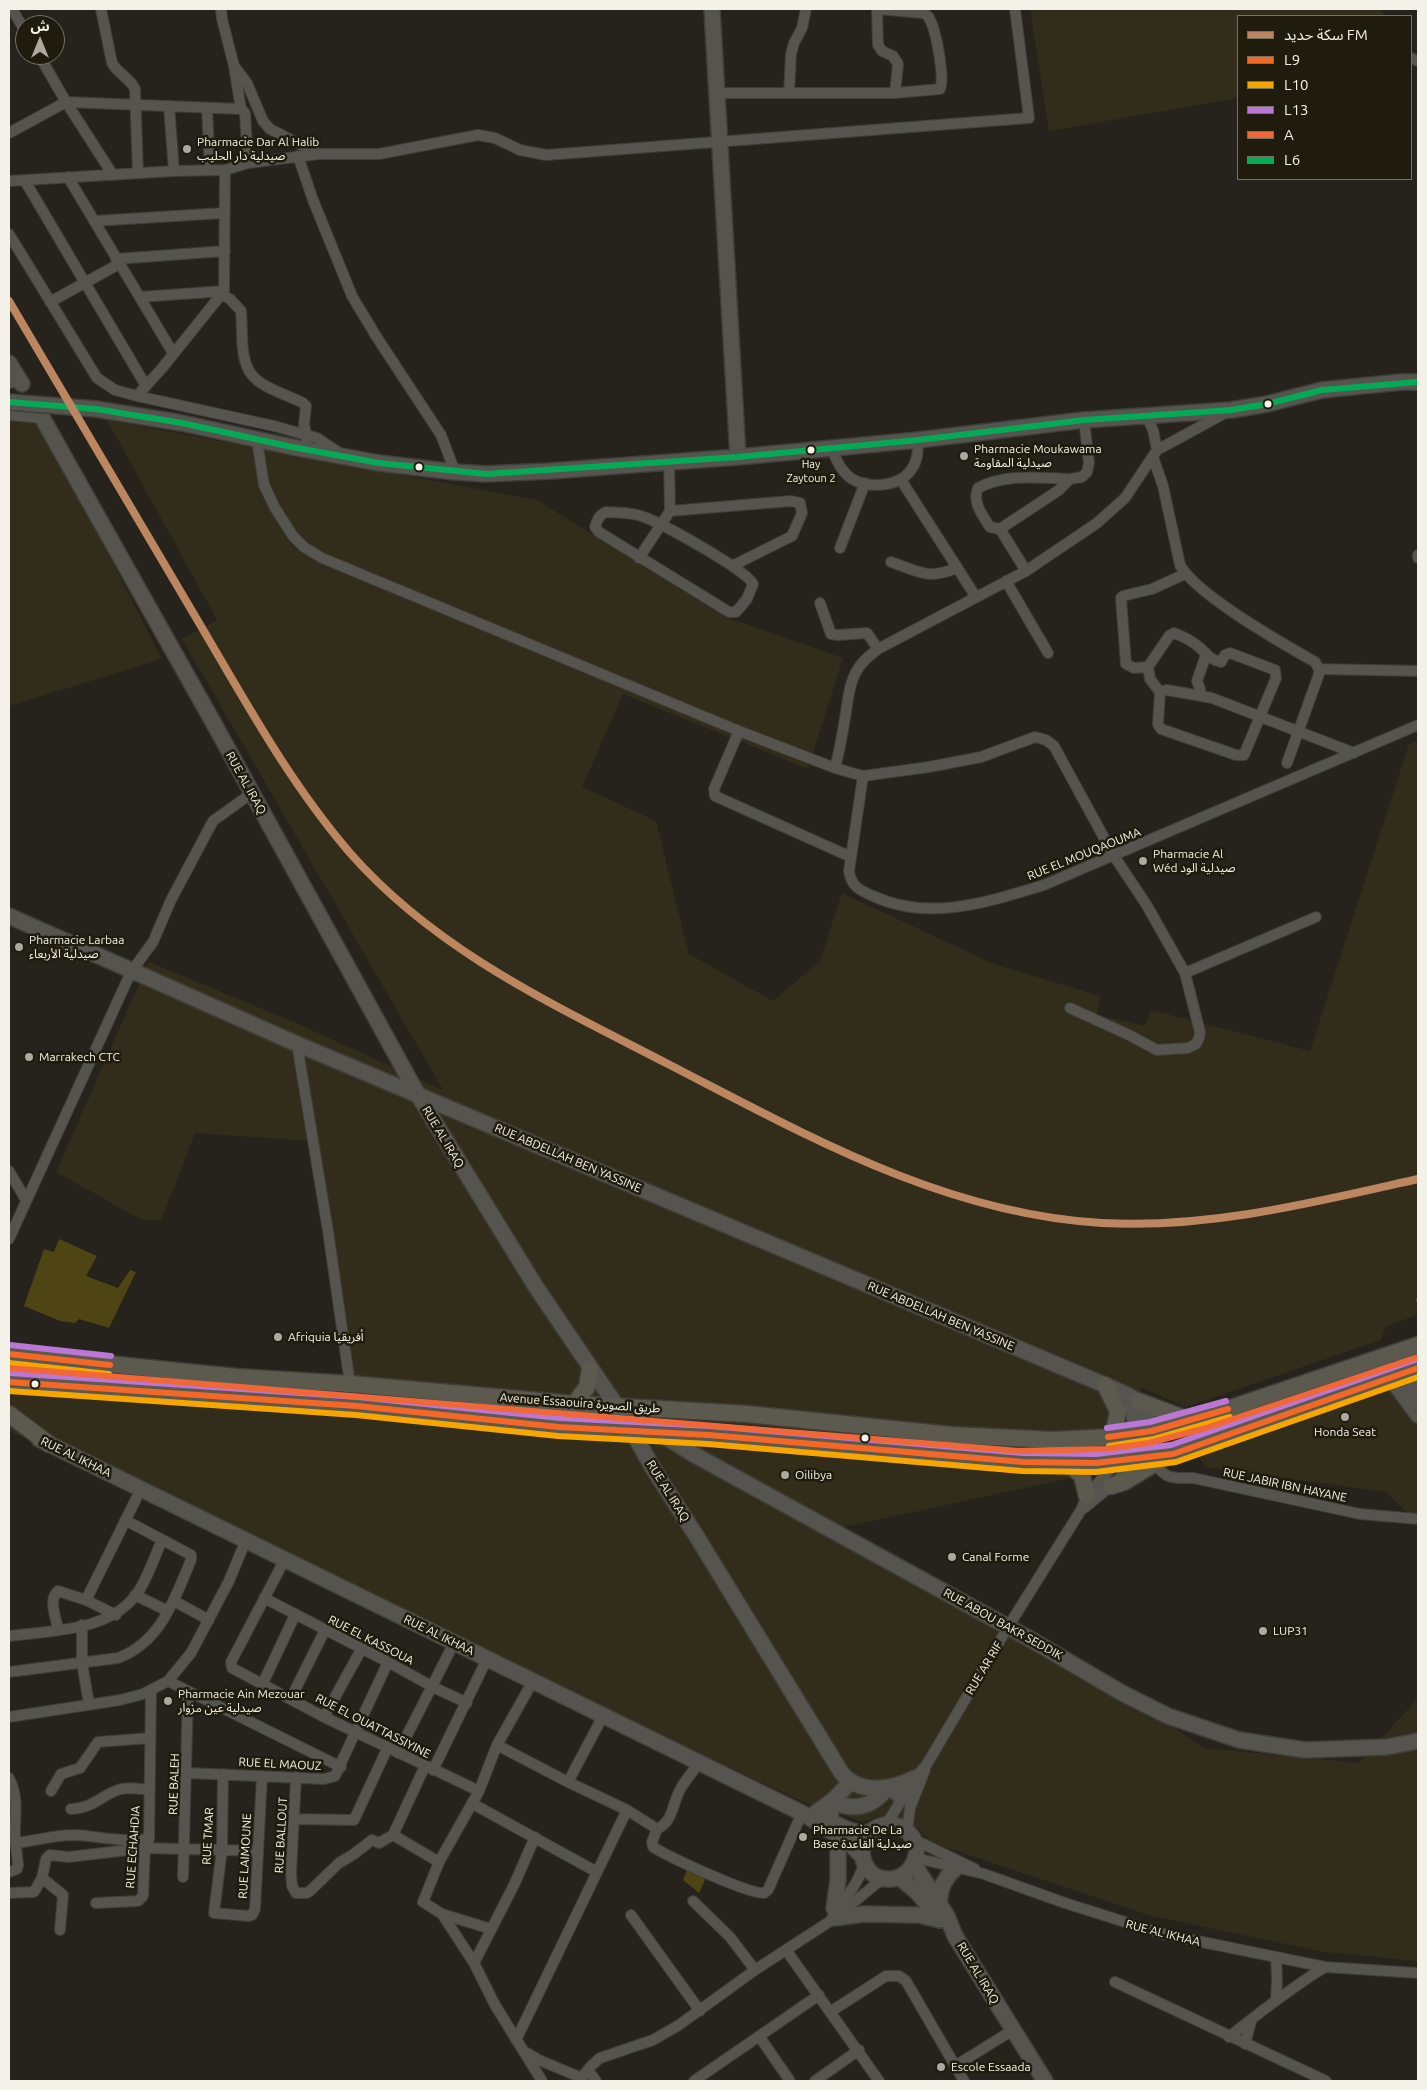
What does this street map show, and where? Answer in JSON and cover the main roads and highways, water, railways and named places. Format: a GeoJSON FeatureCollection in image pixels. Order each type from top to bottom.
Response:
{"type":"FeatureCollection","features":[{"type":"Feature","properties":{"kind":"main road","name":"Avenue Essaouira طريق الصويرة"},"geometry":{"type":"LineString","coordinates":[[9,1354],[236,1377],[350,1384],[574,1404],[747,1414],[960,1436],[1023,1440],[1113,1437],[1152,1431],[1192,1421],[1418,1345]]}},
{"type":"Feature","properties":{"kind":"main road"},"geometry":{"type":"LineString","coordinates":[[574,1404],[587,1387],[590,1369]]}},
{"type":"Feature","properties":{"kind":"main road","name":"Avenue Essaouira طريق الصويرة"},"geometry":{"type":"LineString","coordinates":[[11,1384],[357,1406],[559,1427],[656,1432],[1023,1462],[1070,1464],[1147,1460],[1173,1454],[1414,1370]]}},
{"type":"Feature","properties":{"kind":"main road"},"geometry":{"type":"LineString","coordinates":[[1105,1385],[1118,1411],[1113,1437]]}},
{"type":"Feature","properties":{"kind":"main road"},"geometry":{"type":"LineString","coordinates":[[1133,1399],[1192,1421]]}},
{"type":"Feature","properties":{"kind":"main road"},"geometry":{"type":"LineString","coordinates":[[9,1421],[49,1444]]}},
{"type":"Feature","properties":{"kind":"main road"},"geometry":{"type":"LineString","coordinates":[[1111,1486],[1124,1482],[1147,1460]]}},
{"type":"Feature","properties":{"kind":"main road"},"geometry":{"type":"LineString","coordinates":[[1070,1464],[1084,1480],[1084,1503]]}},
{"type":"Feature","properties":{"kind":"rail line","name":"FM"},"geometry":{"type":"LineString","coordinates":[[9,301],[249,708],[306,797],[350,853],[384,888],[420,919],[498,973],[582,1020],[824,1143],[878,1167],[932,1187],[987,1204],[1044,1216],[1102,1223],[1182,1222],[1222,1218],[1301,1205],[1418,1179]]}},
{"type":"Feature","properties":{"kind":"place","name":"Pharmacie Dar Al Halib صيدلية دار الحليب"},"geometry":{"type":"Point","coordinates":[187,149]}},
{"type":"Feature","properties":{"kind":"place","name":"Hay Zaytoun 2"},"geometry":{"type":"Point","coordinates":[811,450]}},
{"type":"Feature","properties":{"kind":"place","name":"Pharmacie Moukawama صيدلية المقاومة"},"geometry":{"type":"Point","coordinates":[964,456]}},
{"type":"Feature","properties":{"kind":"place","name":"Pharmacie Al Wéd صيدلية الود"},"geometry":{"type":"Point","coordinates":[1143,861]}},
{"type":"Feature","properties":{"kind":"place","name":"Pharmacie Larbaa صيدلية الأربعاء"},"geometry":{"type":"Point","coordinates":[19,947]}},
{"type":"Feature","properties":{"kind":"place","name":"Marrakech CTC"},"geometry":{"type":"Point","coordinates":[29,1057]}},
{"type":"Feature","properties":{"kind":"place","name":"Afriquia أفريقيا"},"geometry":{"type":"Point","coordinates":[278,1337]}},
{"type":"Feature","properties":{"kind":"place","name":"Honda Seat"},"geometry":{"type":"Point","coordinates":[1345,1417]}},
{"type":"Feature","properties":{"kind":"place","name":"Oilibya"},"geometry":{"type":"Point","coordinates":[785,1475]}},
{"type":"Feature","properties":{"kind":"place","name":"Canal Forme"},"geometry":{"type":"Point","coordinates":[952,1557]}},
{"type":"Feature","properties":{"kind":"place","name":"LUP31"},"geometry":{"type":"Point","coordinates":[1263,1631]}},
{"type":"Feature","properties":{"kind":"place","name":"Pharmacie Ain Mezouar صيدلية عين مزوار"},"geometry":{"type":"Point","coordinates":[168,1701]}},
{"type":"Feature","properties":{"kind":"place","name":"Pharmacie De La Base صيدلية القاعدة"},"geometry":{"type":"Point","coordinates":[803,1837]}},
{"type":"Feature","properties":{"kind":"place","name":"Escole Essaada"},"geometry":{"type":"Point","coordinates":[941,2067]}}]}
